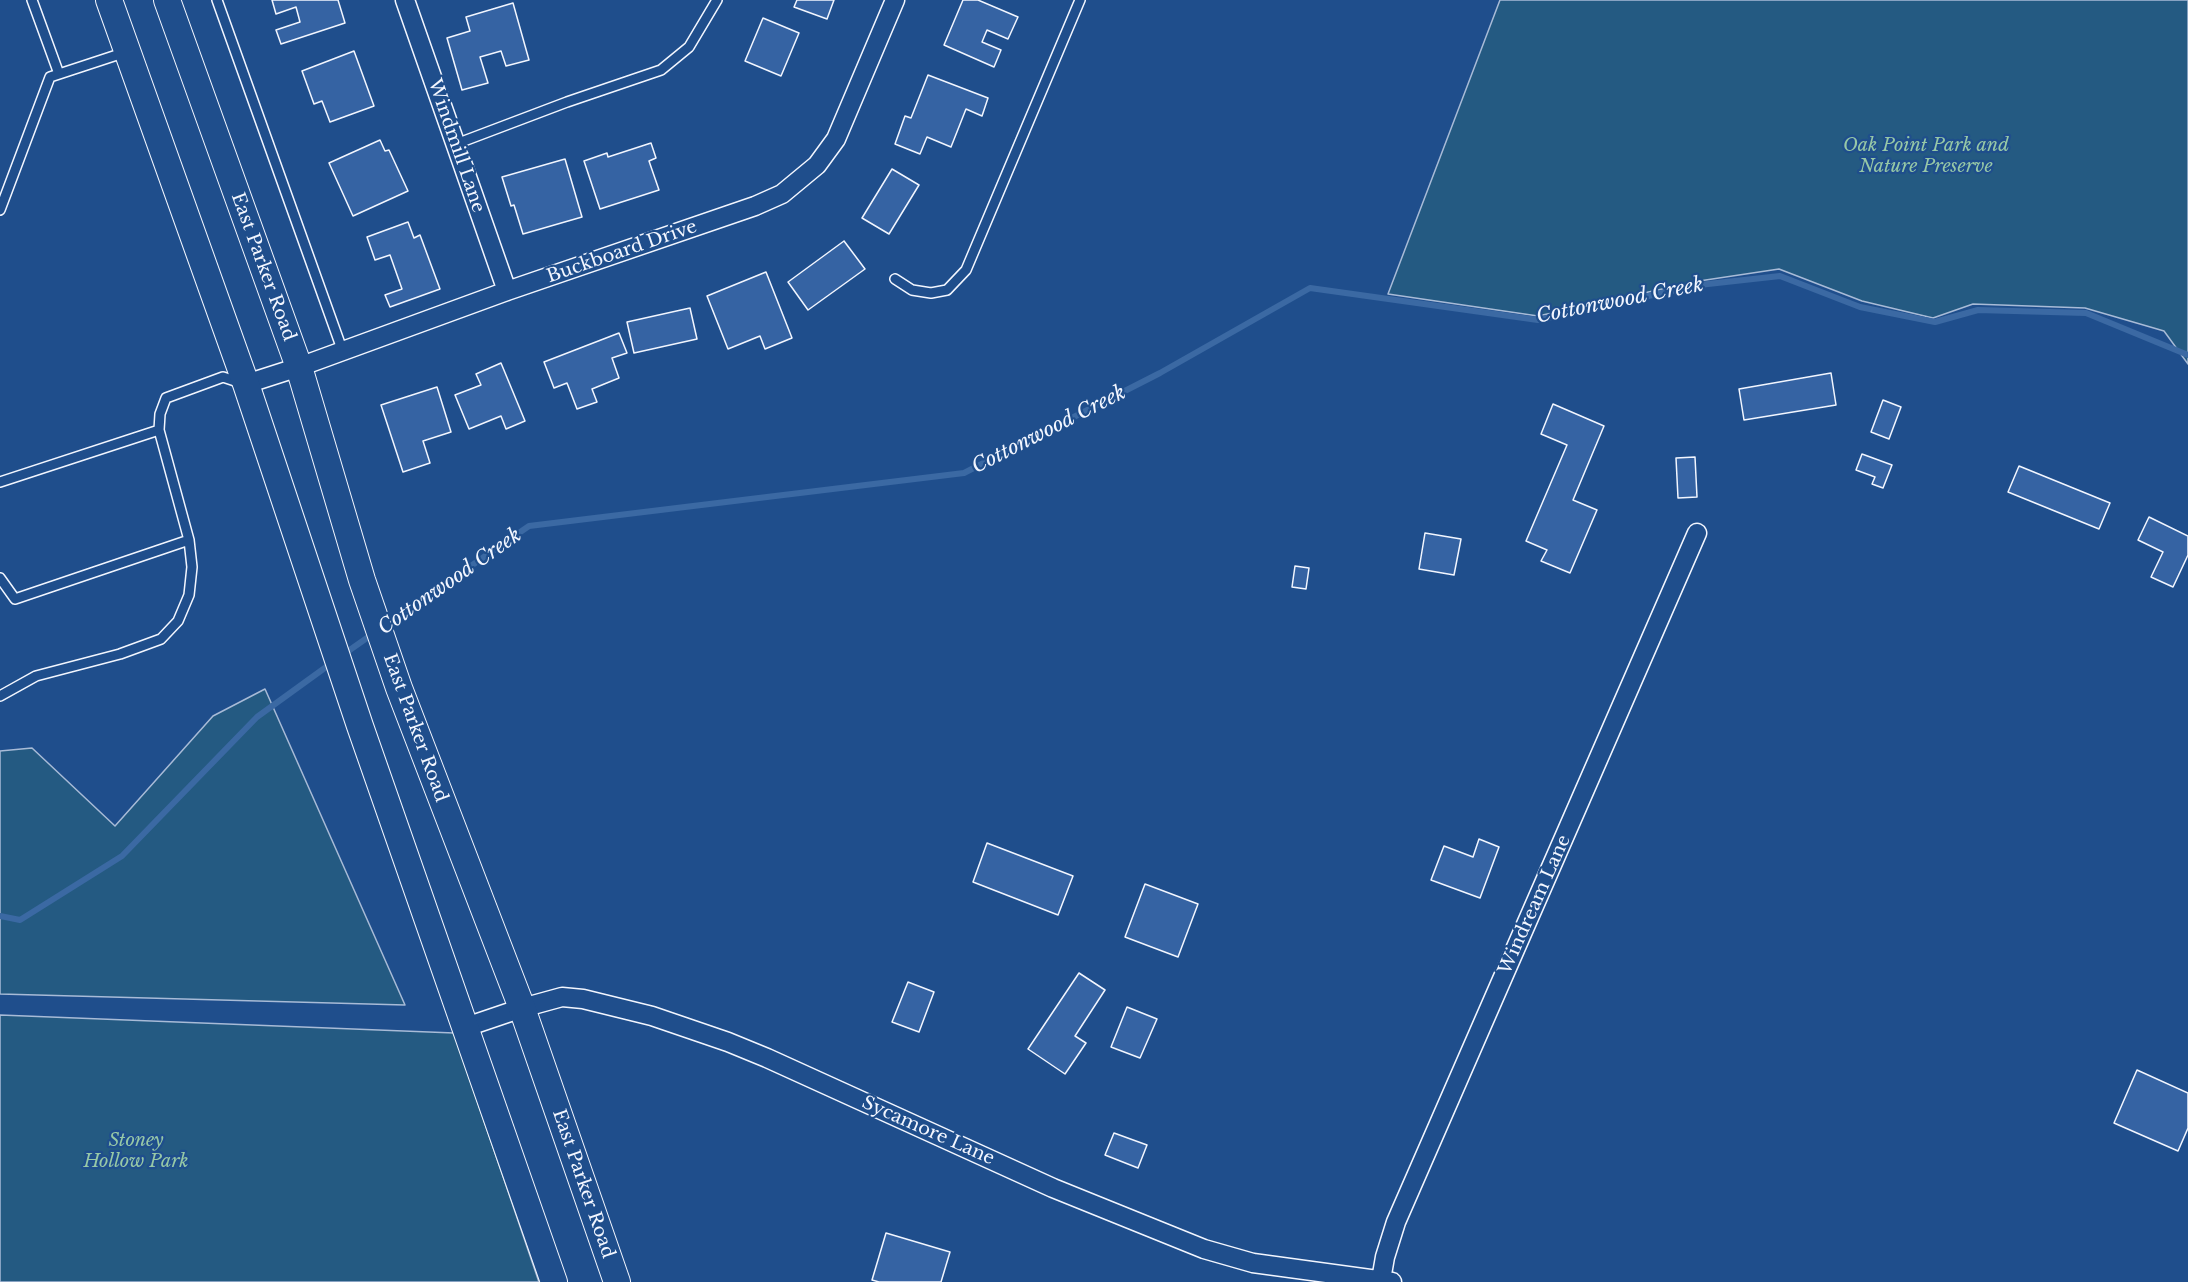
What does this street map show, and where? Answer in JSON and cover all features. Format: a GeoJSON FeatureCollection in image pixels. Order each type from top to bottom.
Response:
{"type":"FeatureCollection","features":[{"type":"Feature","properties":{"kind":"main road"},"geometry":{"type":"LineString","coordinates":[[109,0],[246,384],[360,726],[554,1282]]}},
{"type":"Feature","properties":{"kind":"main road","name":"East Parker Road"},"geometry":{"type":"LineString","coordinates":[[167,0],[299,368],[362,580],[399,688],[522,1008],[618,1282]]}},
{"type":"Feature","properties":{"kind":"street","name":"Windmill Lane"},"geometry":{"type":"LineString","coordinates":[[405,0],[507,291]]}},
{"type":"Feature","properties":{"kind":"street","name":"Buckboard Drive"},"geometry":{"type":"LineString","coordinates":[[246,384],[299,368],[507,291],[754,206],[782,194],[817,165],[836,139],[895,0]]}},
{"type":"Feature","properties":{"kind":"street","name":"Windream Lane"},"geometry":{"type":"LineString","coordinates":[[1387,1281],[1384,1257],[1396,1222],[1697,533]]}},
{"type":"Feature","properties":{"kind":"street","name":"Sycamore Lane"},"geometry":{"type":"LineString","coordinates":[[466,1027],[552,999],[572,997],[652,1016],[757,1054],[1053,1188],[1204,1249],[1253,1263],[1387,1281]]}},
{"type":"Feature","properties":{"kind":"lane"},"geometry":{"type":"LineString","coordinates":[[32,0],[59,74]]}},
{"type":"Feature","properties":{"kind":"lane"},"geometry":{"type":"LineString","coordinates":[[217,0],[342,352]]}},
{"type":"Feature","properties":{"kind":"lane"},"geometry":{"type":"LineString","coordinates":[[456,144],[567,102],[661,70],[689,47],[717,0]]}},
{"type":"Feature","properties":{"kind":"lane"},"geometry":{"type":"LineString","coordinates":[[895,279],[912,290],[930,293],[947,290],[966,270],[1080,0]]}},
{"type":"Feature","properties":{"kind":"lane"},"geometry":{"type":"LineString","coordinates":[[0,210],[50,77],[128,51]]}},
{"type":"Feature","properties":{"kind":"lane"},"geometry":{"type":"LineString","coordinates":[[0,696],[36,676],[120,654],[161,639],[178,621],[189,595],[192,567],[189,540],[159,430],[160,414],[166,398],[223,377],[246,384]]}},
{"type":"Feature","properties":{"kind":"lane"},"geometry":{"type":"LineString","coordinates":[[0,482],[159,430]]}},
{"type":"Feature","properties":{"kind":"lane"},"geometry":{"type":"LineString","coordinates":[[0,578],[15,599],[189,540]]}},
{"type":"Feature","properties":{"kind":"green space","name":"Oak Point Park and Nature Preserve"},"geometry":{"type":"Polygon","coordinates":[[[1500,0],[2188,0],[2188,364],[2164,331],[2085,308],[1973,304],[1933,318],[1862,301],[1779,269],[1699,281],[1538,316],[1388,294],[1500,0]]]}},
{"type":"Feature","properties":{"kind":"green space"},"geometry":{"type":"Polygon","coordinates":[[[265,689],[405,1005],[0,994],[0,751],[32,748],[115,826],[213,716],[265,689]]]}},
{"type":"Feature","properties":{"kind":"green space","name":"Stoney Hollow Park"},"geometry":{"type":"Polygon","coordinates":[[[0,1015],[454,1033],[539,1282],[0,1282],[0,1015]]]}},
{"type":"Feature","properties":{"kind":"building"},"geometry":{"type":"Polygon","coordinates":[[[272,0],[338,0],[345,23],[281,44],[276,30],[300,22],[296,7],[276,14],[272,0]]]}},
{"type":"Feature","properties":{"kind":"building"},"geometry":{"type":"Polygon","coordinates":[[[797,0],[834,0],[827,19],[794,7],[797,0]]]}},
{"type":"Feature","properties":{"kind":"building"},"geometry":{"type":"Polygon","coordinates":[[[963,0],[978,0],[1018,17],[1008,39],[987,30],[982,42],[1001,50],[994,67],[944,45],[963,0]]]}},
{"type":"Feature","properties":{"kind":"building"},"geometry":{"type":"Polygon","coordinates":[[[513,3],[529,60],[506,66],[501,51],[480,57],[488,83],[462,90],[447,38],[470,31],[466,17],[513,3]]]}},
{"type":"Feature","properties":{"kind":"building"},"geometry":{"type":"Polygon","coordinates":[[[763,18],[799,33],[781,76],[745,61],[763,18]]]}},
{"type":"Feature","properties":{"kind":"building"},"geometry":{"type":"Polygon","coordinates":[[[354,51],[374,106],[330,122],[322,101],[314,104],[302,71],[354,51]]]}},
{"type":"Feature","properties":{"kind":"building"},"geometry":{"type":"Polygon","coordinates":[[[928,75],[988,98],[982,116],[966,109],[951,147],[927,137],[920,154],[895,144],[905,116],[911,118],[928,75]]]}},
{"type":"Feature","properties":{"kind":"building"},"geometry":{"type":"Polygon","coordinates":[[[380,140],[385,151],[389,150],[408,191],[353,216],[329,163],[380,140]]]}},
{"type":"Feature","properties":{"kind":"building"},"geometry":{"type":"Polygon","coordinates":[[[651,143],[656,158],[649,161],[659,190],[600,209],[584,161],[607,153],[608,157],[651,143]]]}},
{"type":"Feature","properties":{"kind":"building"},"geometry":{"type":"Polygon","coordinates":[[[565,159],[582,217],[523,234],[502,177],[565,159]]]}},
{"type":"Feature","properties":{"kind":"building"},"geometry":{"type":"Polygon","coordinates":[[[892,169],[919,185],[889,234],[862,218],[892,169]]]}},
{"type":"Feature","properties":{"kind":"building"},"geometry":{"type":"Polygon","coordinates":[[[408,222],[414,238],[420,235],[440,289],[390,307],[385,295],[402,289],[390,255],[375,260],[367,237],[408,222]]]}},
{"type":"Feature","properties":{"kind":"building"},"geometry":{"type":"Polygon","coordinates":[[[844,241],[865,269],[808,310],[788,282],[844,241]]]}},
{"type":"Feature","properties":{"kind":"building"},"geometry":{"type":"Polygon","coordinates":[[[766,272],[792,338],[765,349],[760,336],[728,349],[707,296],[766,272]]]}},
{"type":"Feature","properties":{"kind":"building"},"geometry":{"type":"Polygon","coordinates":[[[690,308],[697,339],[634,353],[627,322],[690,308]]]}},
{"type":"Feature","properties":{"kind":"building"},"geometry":{"type":"Polygon","coordinates":[[[619,333],[627,353],[612,358],[619,378],[592,389],[597,402],[577,409],[567,383],[554,388],[544,362],[619,333]]]}},
{"type":"Feature","properties":{"kind":"building"},"geometry":{"type":"Polygon","coordinates":[[[501,363],[525,421],[506,429],[501,416],[469,429],[455,395],[481,385],[476,374],[501,363]]]}},
{"type":"Feature","properties":{"kind":"building"},"geometry":{"type":"Polygon","coordinates":[[[1831,373],[1836,405],[1744,420],[1739,389],[1831,373]]]}},
{"type":"Feature","properties":{"kind":"building"},"geometry":{"type":"Polygon","coordinates":[[[437,387],[451,432],[423,441],[430,463],[403,472],[381,405],[437,387]]]}},
{"type":"Feature","properties":{"kind":"building"},"geometry":{"type":"Polygon","coordinates":[[[1883,400],[1901,407],[1889,439],[1871,432],[1883,400]]]}},
{"type":"Feature","properties":{"kind":"building"},"geometry":{"type":"Polygon","coordinates":[[[1553,404],[1604,426],[1573,500],[1597,510],[1570,573],[1541,561],[1547,550],[1526,541],[1567,445],[1541,434],[1553,404]]]}},
{"type":"Feature","properties":{"kind":"building"},"geometry":{"type":"Polygon","coordinates":[[[1862,454],[1892,465],[1883,488],[1872,484],[1875,477],[1856,470],[1862,454]]]}},
{"type":"Feature","properties":{"kind":"building"},"geometry":{"type":"Polygon","coordinates":[[[1695,457],[1697,497],[1678,498],[1676,458],[1695,457]]]}},
{"type":"Feature","properties":{"kind":"building"},"geometry":{"type":"Polygon","coordinates":[[[2019,466],[2110,503],[2099,529],[2008,492],[2019,466]]]}},
{"type":"Feature","properties":{"kind":"building"},"geometry":{"type":"Polygon","coordinates":[[[2149,517],[2188,536],[2188,555],[2173,587],[2151,577],[2163,552],[2138,540],[2149,517]]]}},
{"type":"Feature","properties":{"kind":"building"},"geometry":{"type":"Polygon","coordinates":[[[1425,533],[1461,539],[1454,575],[1419,569],[1425,533]]]}},
{"type":"Feature","properties":{"kind":"building"},"geometry":{"type":"Polygon","coordinates":[[[1295,566],[1309,568],[1306,589],[1292,587],[1295,566]]]}},
{"type":"Feature","properties":{"kind":"building"},"geometry":{"type":"Polygon","coordinates":[[[1479,839],[1499,847],[1480,898],[1431,880],[1444,846],[1473,857],[1479,839]]]}},
{"type":"Feature","properties":{"kind":"building"},"geometry":{"type":"Polygon","coordinates":[[[987,843],[1073,876],[1058,915],[973,882],[987,843]]]}},
{"type":"Feature","properties":{"kind":"building"},"geometry":{"type":"Polygon","coordinates":[[[1145,884],[1198,904],[1178,957],[1125,937],[1145,884]]]}},
{"type":"Feature","properties":{"kind":"building"},"geometry":{"type":"Polygon","coordinates":[[[1079,973],[1105,990],[1075,1036],[1086,1043],[1065,1074],[1028,1049],[1079,973]]]}},
{"type":"Feature","properties":{"kind":"building"},"geometry":{"type":"Polygon","coordinates":[[[908,982],[934,992],[919,1032],[892,1022],[908,982]]]}},
{"type":"Feature","properties":{"kind":"building"},"geometry":{"type":"Polygon","coordinates":[[[1127,1007],[1157,1019],[1140,1058],[1111,1047],[1127,1007]]]}},
{"type":"Feature","properties":{"kind":"building"},"geometry":{"type":"Polygon","coordinates":[[[2137,1070],[2188,1093],[2188,1128],[2178,1151],[2114,1123],[2137,1070]]]}},
{"type":"Feature","properties":{"kind":"building"},"geometry":{"type":"Polygon","coordinates":[[[1114,1133],[1147,1145],[1138,1168],[1105,1155],[1114,1133]]]}},
{"type":"Feature","properties":{"kind":"building"},"geometry":{"type":"Polygon","coordinates":[[[886,1233],[950,1252],[941,1282],[872,1280],[886,1233]]]}},
{"type":"Feature","properties":{"kind":"waterway","name":"Cottonwood Creek"},"geometry":{"type":"LineString","coordinates":[[385,625],[529,526],[964,473],[1160,373],[1310,288],[1538,320],[1699,285],[1780,276],[1860,307],[1935,322],[1978,310],[2086,313],[2188,355]]}},
{"type":"Feature","properties":{"kind":"waterway","name":"Cottonwood Creek"},"geometry":{"type":"LineString","coordinates":[[344,654],[374,633]]}},
{"type":"Feature","properties":{"kind":"waterway","name":"Cottonwood Creek"},"geometry":{"type":"LineString","coordinates":[[0,916],[20,920],[122,856],[257,717],[333,662]]}}]}
